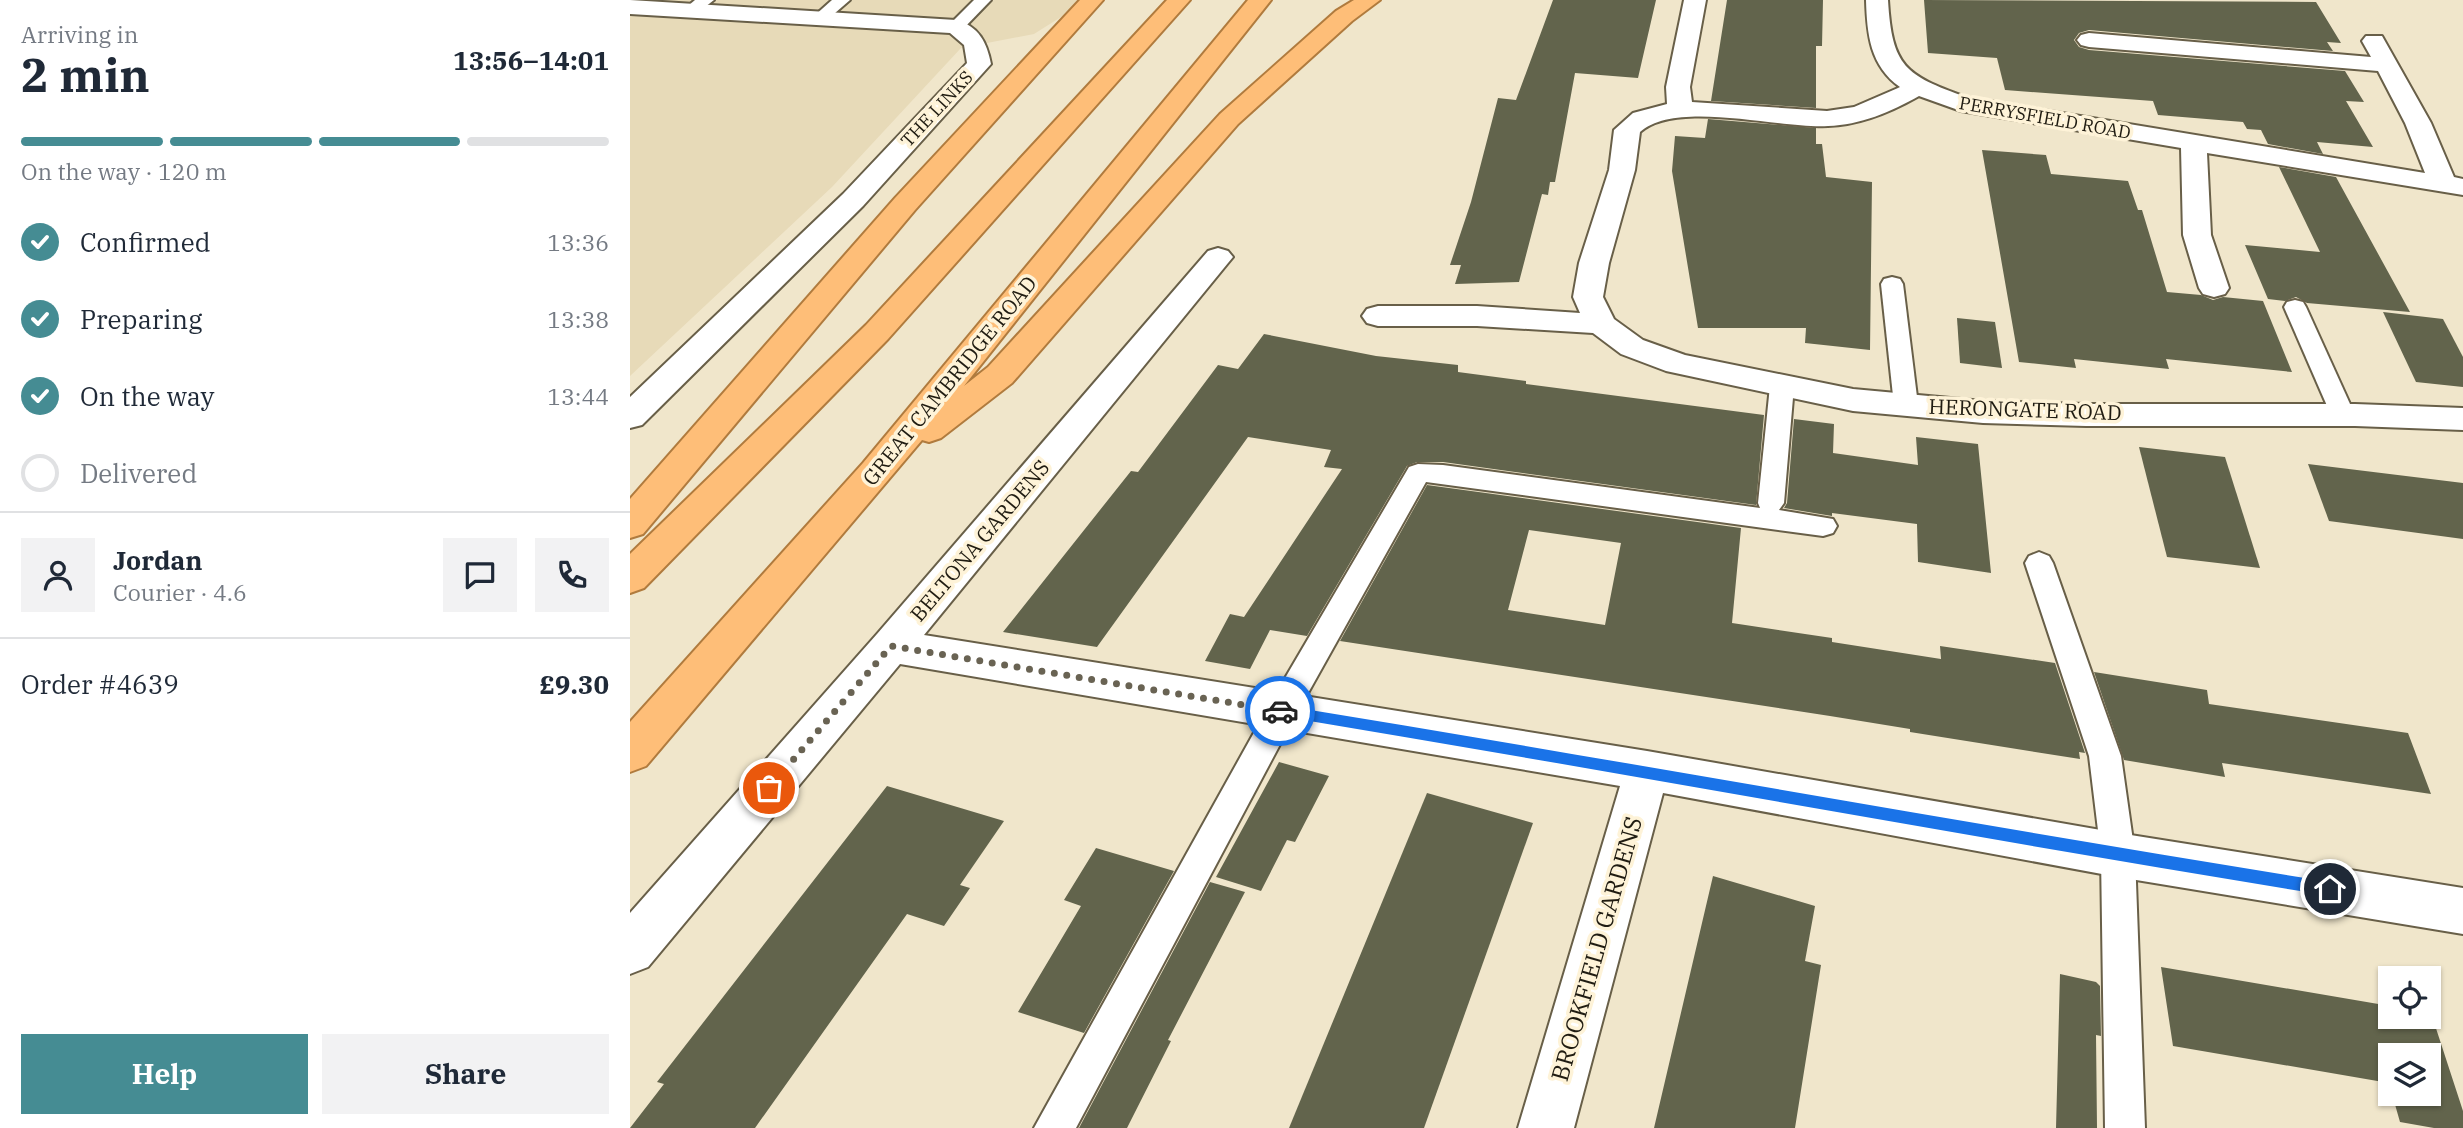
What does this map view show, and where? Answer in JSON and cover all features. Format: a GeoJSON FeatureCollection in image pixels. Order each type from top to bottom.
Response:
{"type":"FeatureCollection","features":[{"type":"Feature","properties":{"kind":"highway"},"geometry":{"type":"LineString","coordinates":[[630,524],[905,204],[1092,0]]}},
{"type":"Feature","properties":{"kind":"highway"},"geometry":{"type":"LineString","coordinates":[[630,578],[877,332],[1179,0]]}},
{"type":"Feature","properties":{"kind":"highway","name":"GREAT CAMBRIDGE ROAD"},"geometry":{"type":"LineString","coordinates":[[630,753],[876,472],[1260,0]]}},
{"type":"Feature","properties":{"kind":"highway"},"geometry":{"type":"LineString","coordinates":[[876,472],[1000,375],[1229,119],[1344,16],[1369,0]]}},
{"type":"Feature","properties":{"kind":"street"},"geometry":{"type":"LineString","coordinates":[[1680,110],[1678,87],[1696,0]]}},
{"type":"Feature","properties":{"kind":"street","name":"PERRYSFIELD ROAD"},"geometry":{"type":"LineString","coordinates":[[1877,0],[1878,36],[1885,57],[1900,75],[1918,87],[1961,104],[2453,186]]}},
{"type":"Feature","properties":{"kind":"street"},"geometry":{"type":"LineString","coordinates":[[630,7],[698,5],[956,27]]}},
{"type":"Feature","properties":{"kind":"street","name":"THE LINKS"},"geometry":{"type":"LineString","coordinates":[[630,416],[853,200],[979,64],[975,42],[956,27]]}},
{"type":"Feature","properties":{"kind":"street"},"geometry":{"type":"LineString","coordinates":[[2089,40],[2387,65]]}},
{"type":"Feature","properties":{"kind":"street","name":"PERRYSFIELD ROAD"},"geometry":{"type":"LineString","coordinates":[[2374,41],[2453,186]]}},
{"type":"Feature","properties":{"kind":"street"},"geometry":{"type":"LineString","coordinates":[[1378,316],[1477,316],[1601,324],[1588,297],[1594,263],[1622,170],[1627,130],[1643,117],[1680,110],[1829,119],[1866,112],[1891,103],[1918,87]]}},
{"type":"Feature","properties":{"kind":"street"},"geometry":{"type":"LineString","coordinates":[[2194,143],[2197,235],[2214,288]]}},
{"type":"Feature","properties":{"kind":"street","name":"BELTONA GARDENS"},"geometry":{"type":"LineString","coordinates":[[630,950],[891,646],[1218,257]]}},
{"type":"Feature","properties":{"kind":"street","name":"HERONGATE ROAD"},"geometry":{"type":"LineString","coordinates":[[1601,324],[1632,347],[1678,364],[1853,400],[1983,412],[2086,415],[2343,415],[2463,419]]}},
{"type":"Feature","properties":{"kind":"street"},"geometry":{"type":"LineString","coordinates":[[891,646],[1647,771],[2118,855],[2463,911]]}},
{"type":"Feature","properties":{"kind":"street","name":"BROOKFIELD GARDENS"},"geometry":{"type":"LineString","coordinates":[[1546,1128],[1647,771]]}},
{"type":"Feature","properties":{"kind":"lane"},"geometry":{"type":"LineString","coordinates":[[821,17],[842,0]]}},
{"type":"Feature","properties":{"kind":"lane"},"geometry":{"type":"LineString","coordinates":[[956,27],[983,0]]}},
{"type":"Feature","properties":{"kind":"lane"},"geometry":{"type":"LineString","coordinates":[[1892,285],[1906,405]]}},
{"type":"Feature","properties":{"kind":"lane"},"geometry":{"type":"LineString","coordinates":[[2295,307],[2343,415]]}},
{"type":"Feature","properties":{"kind":"lane"},"geometry":{"type":"LineString","coordinates":[[1771,503],[1782,386]]}},
{"type":"Feature","properties":{"kind":"lane"},"geometry":{"type":"LineString","coordinates":[[1054,1128],[1282,711],[1418,473],[1823,526]]}},
{"type":"Feature","properties":{"kind":"lane"},"geometry":{"type":"LineString","coordinates":[[2039,563],[2105,756],[2118,855],[2125,1128]]}},
{"type":"Feature","properties":{"kind":"shaded area"},"geometry":{"type":"Polygon","coordinates":[[[630,0],[1088,0],[1034,34],[961,48],[832,187],[630,376],[630,0]]]}},
{"type":"Feature","properties":{"kind":"building"},"geometry":{"type":"Polygon","coordinates":[[[1553,0],[1656,0],[1638,78],[1575,73],[1555,182],[1550,182],[1548,195],[1542,194],[1519,282],[1455,284],[1461,265],[1450,265],[1471,202],[1498,98],[1516,100],[1553,0]]]}},
{"type":"Feature","properties":{"kind":"building"},"geometry":{"type":"Polygon","coordinates":[[[1727,0],[1823,0],[1822,46],[1816,46],[1816,108],[1711,101],[1727,0]]]}},
{"type":"Feature","properties":{"kind":"building"},"geometry":{"type":"Polygon","coordinates":[[[1924,0],[2316,2],[2341,43],[2327,42],[2333,51],[2089,30],[2079,33],[2074,40],[2079,47],[2089,50],[2345,71],[2364,102],[2346,101],[2373,147],[2317,142],[2323,154],[2268,144],[2261,130],[2247,129],[2243,122],[2158,115],[2153,101],[2005,90],[1997,58],[1928,53],[1924,0]]]}},
{"type":"Feature","properties":{"kind":"building"},"geometry":{"type":"Polygon","coordinates":[[[1708,119],[1816,128],[1816,144],[1822,144],[1826,177],[1872,182],[1870,350],[1805,343],[1806,328],[1698,328],[1672,171],[1675,136],[1705,138],[1708,119]]]}},
{"type":"Feature","properties":{"kind":"building"},"geometry":{"type":"Polygon","coordinates":[[[1982,150],[2046,155],[2051,174],[2128,181],[2138,210],[2142,210],[2167,292],[2201,295],[2213,300],[2223,297],[2263,301],[2292,372],[2166,359],[2169,369],[2074,359],[2076,368],[2019,362],[1982,150]]]}},
{"type":"Feature","properties":{"kind":"building"},"geometry":{"type":"Polygon","coordinates":[[[2279,167],[2336,177],[2410,312],[2307,303],[2296,297],[2285,301],[2268,299],[2245,245],[2320,252],[2279,167]]]}},
{"type":"Feature","properties":{"kind":"building"},"geometry":{"type":"Polygon","coordinates":[[[2383,312],[2443,319],[2463,357],[2463,387],[2416,382],[2383,312]]]}},
{"type":"Feature","properties":{"kind":"building"},"geometry":{"type":"Polygon","coordinates":[[[1957,318],[1995,322],[2002,368],[1960,363],[1957,318]]]}},
{"type":"Feature","properties":{"kind":"building"},"geometry":{"type":"Polygon","coordinates":[[[1264,334],[1376,356],[1458,365],[1458,372],[1526,381],[1526,384],[1764,415],[1756,505],[1443,462],[1417,462],[1407,466],[1307,636],[1270,630],[1250,669],[1205,661],[1230,614],[1244,617],[1342,469],[1324,467],[1331,450],[1248,437],[1097,647],[1003,632],[1131,471],[1138,472],[1218,365],[1238,369],[1264,334]]]}},
{"type":"Feature","properties":{"kind":"building"},"geometry":{"type":"Polygon","coordinates":[[[1794,419],[1834,424],[1833,453],[1918,465],[1916,437],[1978,444],[1991,573],[1918,562],[1917,524],[1832,513],[1832,516],[1784,508],[1787,503],[1794,419]]]}},
{"type":"Feature","properties":{"kind":"building"},"geometry":{"type":"Polygon","coordinates":[[[2139,447],[2225,457],[2260,568],[2167,557],[2139,447]]]}},
{"type":"Feature","properties":{"kind":"building"},"geometry":{"type":"Polygon","coordinates":[[[2308,464],[2463,483],[2463,539],[2329,521],[2308,464]]]}},
{"type":"Feature","properties":{"kind":"building"},"geometry":{"type":"Polygon","coordinates":[[[1427,485],[1741,528],[1732,623],[1832,638],[1832,642],[1941,659],[1940,646],[2055,663],[2085,753],[2079,752],[2080,759],[1910,732],[1910,729],[1830,716],[1340,641],[1427,485]],[[1529,530],[1508,610],[1605,625],[1621,543],[1529,530]]]}},
{"type":"Feature","properties":{"kind":"building"},"geometry":{"type":"Polygon","coordinates":[[[2094,672],[2207,690],[2209,704],[2408,733],[2431,794],[2222,763],[2225,777],[2124,760],[2094,672]]]}},
{"type":"Feature","properties":{"kind":"building"},"geometry":{"type":"Polygon","coordinates":[[[1279,762],[1329,776],[1295,842],[1287,840],[1261,891],[1216,877],[1279,762]]]}},
{"type":"Feature","properties":{"kind":"building"},"geometry":{"type":"Polygon","coordinates":[[[887,786],[1004,821],[960,885],[970,888],[944,926],[907,914],[755,1128],[630,1128],[664,1084],[657,1082],[887,786]]]}},
{"type":"Feature","properties":{"kind":"building"},"geometry":{"type":"Polygon","coordinates":[[[1427,793],[1533,823],[1424,1128],[1289,1128],[1427,793]]]}},
{"type":"Feature","properties":{"kind":"building"},"geometry":{"type":"Polygon","coordinates":[[[1096,848],[1174,871],[1084,1033],[1018,1012],[1081,906],[1064,900],[1096,848]]]}},
{"type":"Feature","properties":{"kind":"building"},"geometry":{"type":"Polygon","coordinates":[[[1713,876],[1815,906],[1805,961],[1821,965],[1795,1128],[1654,1128],[1713,876]]]}},
{"type":"Feature","properties":{"kind":"building"},"geometry":{"type":"Polygon","coordinates":[[[1210,882],[1245,892],[1168,1040],[1171,1041],[1127,1128],[1079,1128],[1210,882]]]}},
{"type":"Feature","properties":{"kind":"building"},"geometry":{"type":"Polygon","coordinates":[[[2161,967],[2378,1004],[2378,1029],[2436,1029],[2441,1043],[2378,1043],[2378,1081],[2173,1046],[2161,967]]]}},
{"type":"Feature","properties":{"kind":"building"},"geometry":{"type":"Polygon","coordinates":[[[2060,974],[2096,982],[2100,986],[2101,1036],[2096,1035],[2097,1128],[2056,1128],[2060,974]]]}},
{"type":"Feature","properties":{"kind":"building"},"geometry":{"type":"Polygon","coordinates":[[[2441,1044],[2463,1111],[2463,1128],[2434,1128],[2400,1122],[2395,1106],[2441,1106],[2441,1044]]]}},
{"type":"Feature","properties":{"kind":"way so far"},"geometry":{"type":"LineString","coordinates":[[769,788],[891,646],[1280,711]]}},
{"type":"Feature","properties":{"kind":"route"},"geometry":{"type":"LineString","coordinates":[[1280,711],[1647,771],[2118,855],[2330,889]]}}]}
